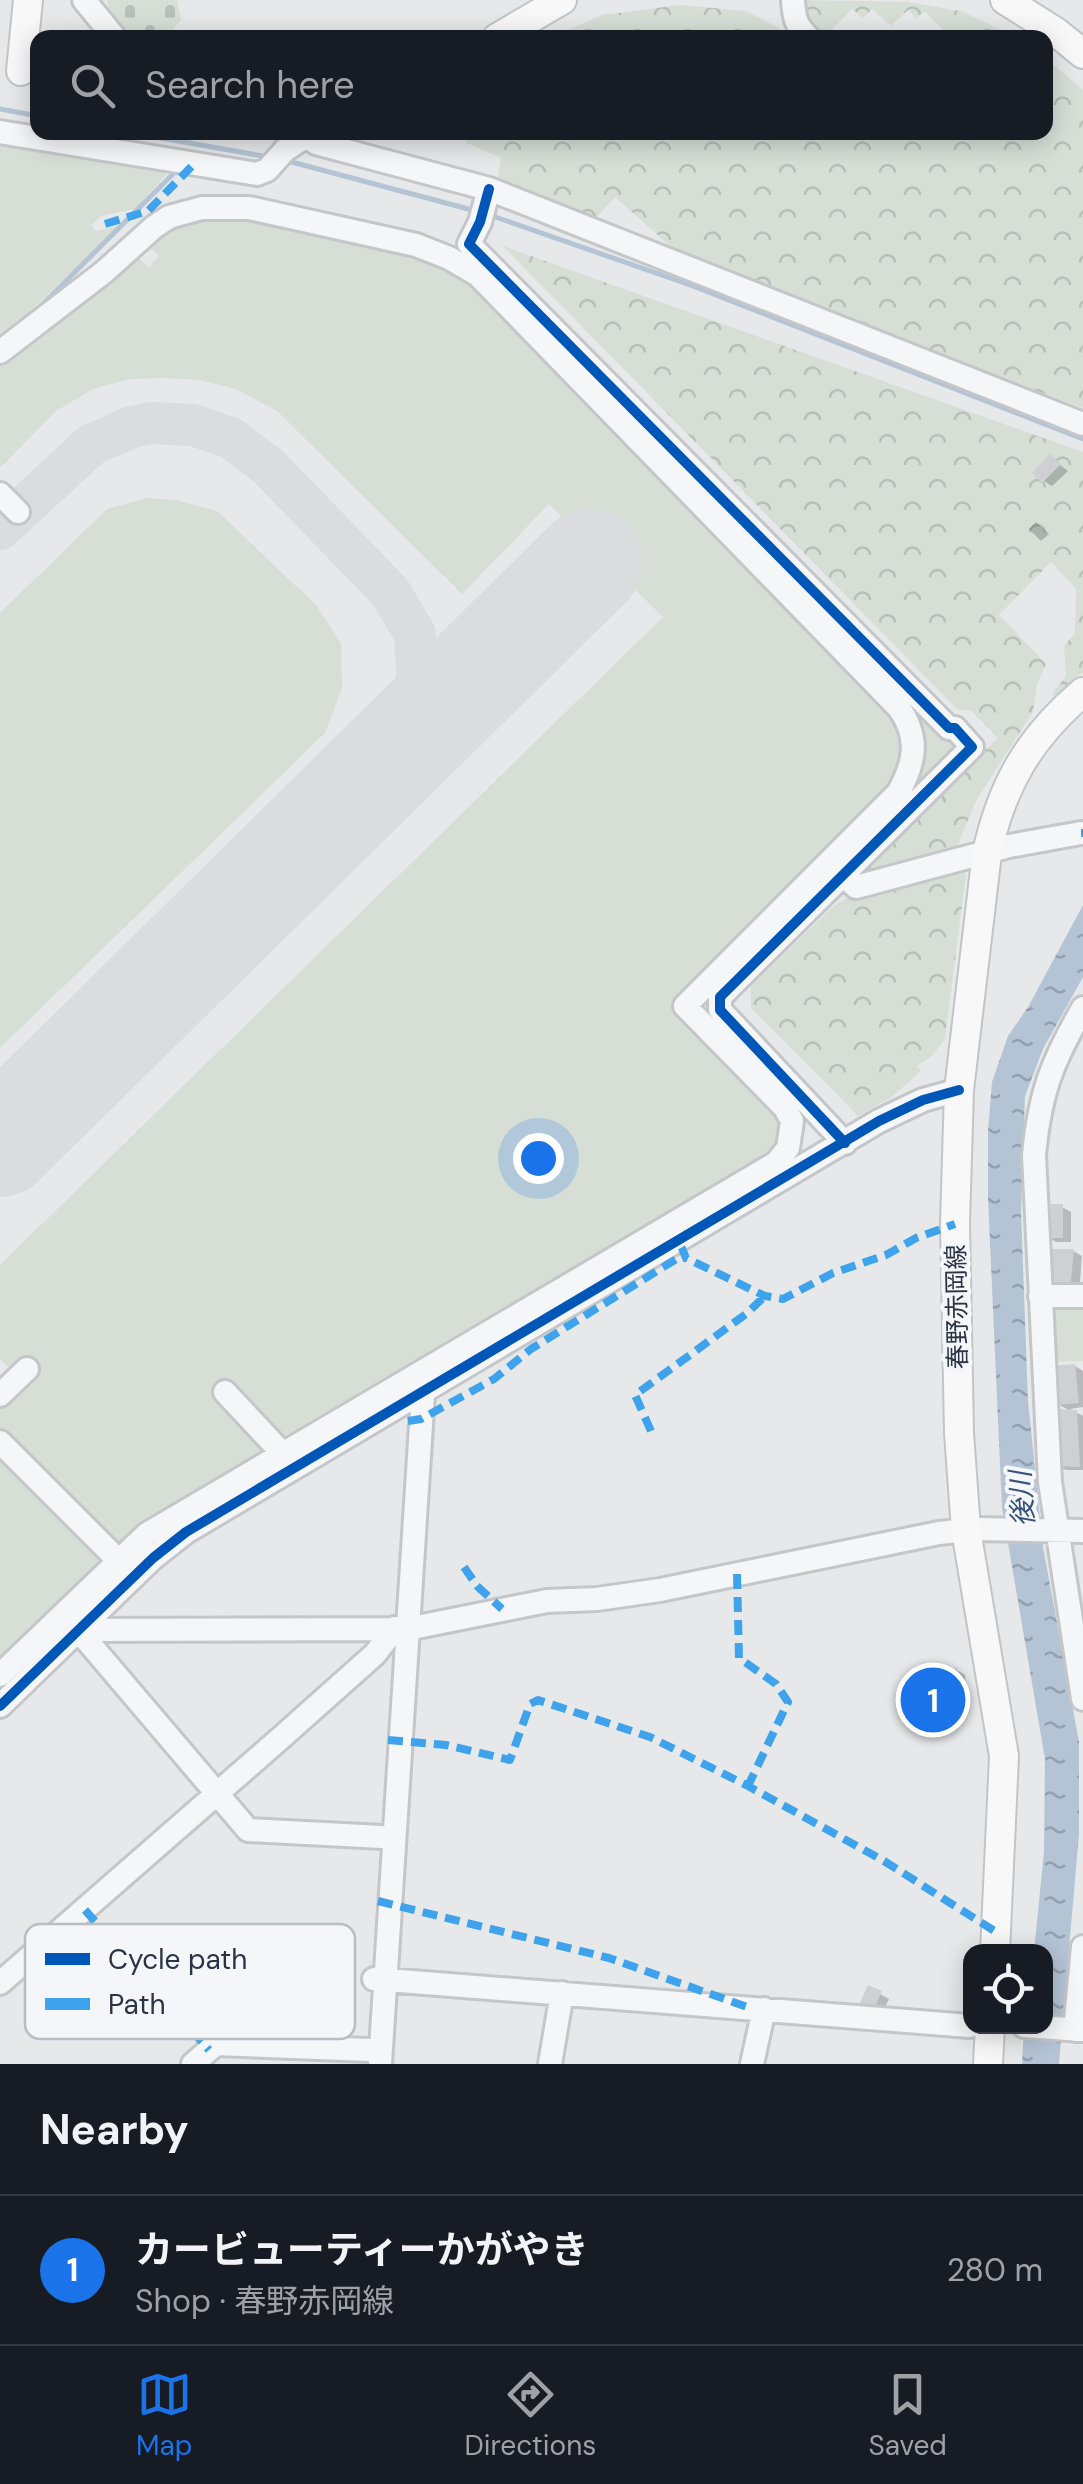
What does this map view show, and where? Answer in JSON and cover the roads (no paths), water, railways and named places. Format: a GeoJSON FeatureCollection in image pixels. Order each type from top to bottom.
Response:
{"type":"FeatureCollection","features":[{"type":"Feature","properties":{"kind":"main road"},"geometry":{"type":"LineString","coordinates":[[20,71],[28,0]]}},
{"type":"Feature","properties":{"kind":"main road"},"geometry":{"type":"LineString","coordinates":[[511,30],[562,0]]}},
{"type":"Feature","properties":{"kind":"main road"},"geometry":{"type":"LineString","coordinates":[[1005,0],[1051,30]]}},
{"type":"Feature","properties":{"kind":"main road"},"geometry":{"type":"LineString","coordinates":[[1053,31],[1083,54]]}},
{"type":"Feature","properties":{"kind":"main road","name":"春野赤岡線"},"geometry":{"type":"LineString","coordinates":[[995,1944],[1004,1756],[980,1530],[960,1433],[955,1243],[958,1090],[986,853],[994,816],[1021,761],[1052,718],[1083,692]]}},
{"type":"Feature","properties":{"kind":"main road"},"geometry":{"type":"LineString","coordinates":[[988,2064],[990,2034]]}},
{"type":"Feature","properties":{"kind":"street"},"geometry":{"type":"LineString","coordinates":[[84,0],[108,30]]}},
{"type":"Feature","properties":{"kind":"street"},"geometry":{"type":"LineString","coordinates":[[793,0],[794,17],[801,30]]}},
{"type":"Feature","properties":{"kind":"street"},"geometry":{"type":"LineString","coordinates":[[0,132],[30,137]]}},
{"type":"Feature","properties":{"kind":"street"},"geometry":{"type":"LineString","coordinates":[[49,140],[257,174],[268,170],[299,140]]}},
{"type":"Feature","properties":{"kind":"street"},"geometry":{"type":"LineString","coordinates":[[313,140],[1075,421]]}},
{"type":"Feature","properties":{"kind":"street"},"geometry":{"type":"LineString","coordinates":[[485,203],[469,244],[972,748],[720,997],[720,1010],[845,1143]]}},
{"type":"Feature","properties":{"kind":"street"},"geometry":{"type":"LineString","coordinates":[[0,352],[104,272],[154,227],[185,212],[217,206],[248,208],[433,250],[478,275],[899,708],[910,726],[914,758],[898,793],[685,1006],[785,1108],[792,1121],[788,1148],[776,1163],[147,1534],[0,1675]]}},
{"type":"Feature","properties":{"kind":"street"},"geometry":{"type":"LineString","coordinates":[[0,494],[18,512]]}},
{"type":"Feature","properties":{"kind":"street"},"geometry":{"type":"LineString","coordinates":[[845,876],[856,887],[1081,833]]}},
{"type":"Feature","properties":{"kind":"street"},"geometry":{"type":"LineString","coordinates":[[1083,1008],[1047,1077],[1038,1110],[1034,1155],[1050,1482],[1071,1530],[1083,1699]]}},
{"type":"Feature","properties":{"kind":"street"},"geometry":{"type":"LineString","coordinates":[[0,1706],[153,1558],[186,1532],[879,1121],[923,1100],[958,1090]]}},
{"type":"Feature","properties":{"kind":"street"},"geometry":{"type":"LineString","coordinates":[[1040,1296],[1083,1296]]}},
{"type":"Feature","properties":{"kind":"street"},"geometry":{"type":"LineString","coordinates":[[225,1392],[284,1454]]}},
{"type":"Feature","properties":{"kind":"street"},"geometry":{"type":"LineString","coordinates":[[193,2064],[216,2044],[373,2059],[401,1628],[408,1421],[413,1399]]}},
{"type":"Feature","properties":{"kind":"street"},"geometry":{"type":"LineString","coordinates":[[0,1442],[118,1560]]}},
{"type":"Feature","properties":{"kind":"street"},"geometry":{"type":"LineString","coordinates":[[78,1630],[401,1628],[546,1600],[597,1599],[660,1590],[980,1530],[1071,1530]]}},
{"type":"Feature","properties":{"kind":"street"},"geometry":{"type":"LineString","coordinates":[[67,1924],[401,1628]]}},
{"type":"Feature","properties":{"kind":"street"},"geometry":{"type":"LineString","coordinates":[[380,1979],[382,1838],[401,1628]]}},
{"type":"Feature","properties":{"kind":"street"},"geometry":{"type":"LineString","coordinates":[[78,1630],[248,1830],[382,1838]]}},
{"type":"Feature","properties":{"kind":"street"},"geometry":{"type":"LineString","coordinates":[[1075,2030],[1083,1947]]}},
{"type":"Feature","properties":{"kind":"street"},"geometry":{"type":"LineString","coordinates":[[0,1982],[25,1960]]}},
{"type":"Feature","properties":{"kind":"street"},"geometry":{"type":"LineString","coordinates":[[380,1979],[963,2025]]}},
{"type":"Feature","properties":{"kind":"street"},"geometry":{"type":"LineString","coordinates":[[550,2064],[562,1993]]}},
{"type":"Feature","properties":{"kind":"street"},"geometry":{"type":"LineString","coordinates":[[752,2064],[764,2009]]}},
{"type":"Feature","properties":{"kind":"water","name":"後川"},"geometry":{"type":"Polygon","coordinates":[[[1083,905],[1083,977],[1043,1049],[1025,1096],[1021,1212],[1028,1401],[1043,1547],[1079,1742],[1079,1834],[1059,2064],[1022,2064],[1024,2034],[1053,2034],[1053,1944],[1035,1944],[1044,1852],[1045,1759],[1002,1508],[988,1198],[992,1082],[1008,1036],[1083,905]]]}},
{"type":"Feature","properties":{"kind":"waterway"},"geometry":{"type":"LineString","coordinates":[[0,109],[30,115]]}},
{"type":"Feature","properties":{"kind":"waterway"},"geometry":{"type":"LineString","coordinates":[[173,140],[268,157]]}},
{"type":"Feature","properties":{"kind":"waterway"},"geometry":{"type":"LineString","coordinates":[[284,160],[476,211]]}},
{"type":"Feature","properties":{"kind":"waterway"},"geometry":{"type":"LineString","coordinates":[[35,312],[179,168]]}},
{"type":"Feature","properties":{"kind":"waterway"},"geometry":{"type":"LineString","coordinates":[[487,214],[693,286],[1083,439]]}},
{"type":"Feature","properties":{"kind":"place","name":"カービューティーかがやき"},"geometry":{"type":"Point","coordinates":[933,1700]}}]}
